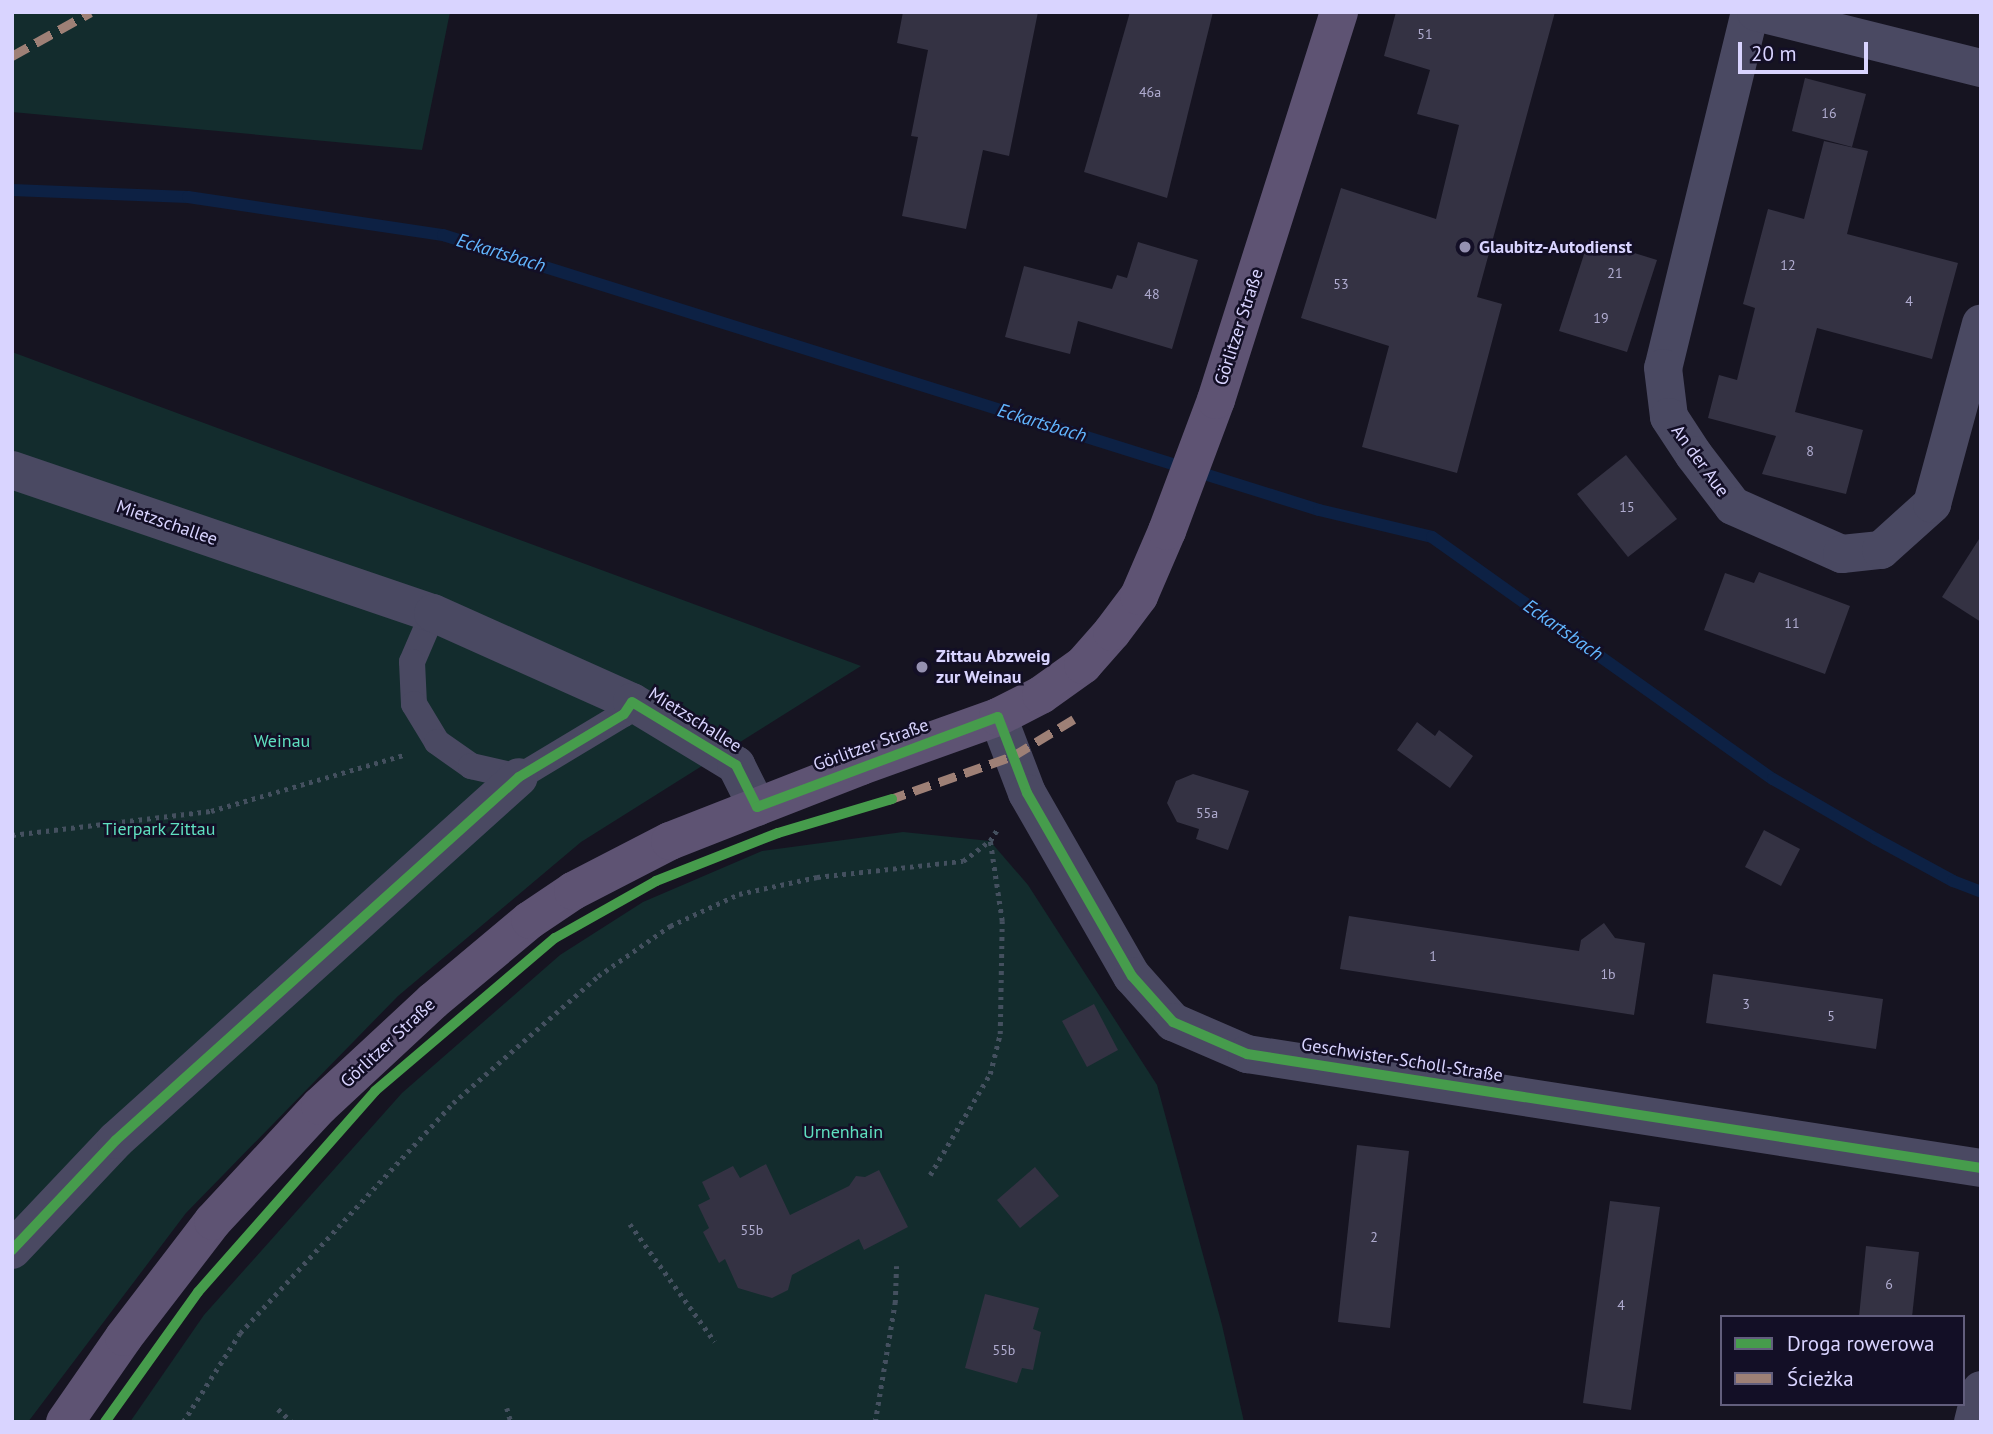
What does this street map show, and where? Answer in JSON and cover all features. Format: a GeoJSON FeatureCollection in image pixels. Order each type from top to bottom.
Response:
{"type":"FeatureCollection","features":[{"type":"Feature","properties":{"kind":"main road","name":"Görlitzer Straße"},"geometry":{"type":"LineString","coordinates":[[65,1422],[124,1337],[213,1221],[320,1106],[433,1000],[530,920],[573,891],[670,841],[998,717],[1041,695],[1072,672],[1112,632],[1139,596],[1167,531],[1216,400],[1339,12]]}},
{"type":"Feature","properties":{"kind":"street","name":"An der Aue"},"geometry":{"type":"LineString","coordinates":[[1750,12],[1663,368],[1669,417],[1694,455],[1733,506],[1842,554],[1881,550],[1932,504],[1981,324]]}},
{"type":"Feature","properties":{"kind":"street"},"geometry":{"type":"LineString","coordinates":[[1756,12],[1981,68]]}},
{"type":"Feature","properties":{"kind":"street","name":"Mietzschallee"},"geometry":{"type":"LineString","coordinates":[[12,470],[433,613],[632,702],[736,765],[757,807]]}},
{"type":"Feature","properties":{"kind":"street","name":"Geschwister-Scholl-Straße"},"geometry":{"type":"LineString","coordinates":[[998,717],[1027,793],[1125,965],[1173,1022],[1247,1054],[1981,1168]]}},
{"type":"Feature","properties":{"kind":"street"},"geometry":{"type":"LineString","coordinates":[[12,1250],[116,1140],[519,777]]}},
{"type":"Feature","properties":{"kind":"street"},"geometry":{"type":"LineString","coordinates":[[1973,1422],[1981,1390]]}},
{"type":"Feature","properties":{"kind":"lane"},"geometry":{"type":"LineString","coordinates":[[433,613],[412,662],[414,704],[437,742],[471,766],[519,777],[624,714],[632,702]]}},
{"type":"Feature","properties":{"kind":"path"},"geometry":{"type":"LineString","coordinates":[[12,835],[211,811],[387,762],[437,742]]}},
{"type":"Feature","properties":{"kind":"path"},"geometry":{"type":"LineString","coordinates":[[183,1422],[240,1333],[453,1103],[598,976],[670,926],[739,894],[817,877],[963,861],[990,841],[998,828]]}},
{"type":"Feature","properties":{"kind":"path"},"geometry":{"type":"LineString","coordinates":[[930,1175],[990,1074],[1000,1034],[1002,920],[990,841]]}},
{"type":"Feature","properties":{"kind":"path"},"geometry":{"type":"LineString","coordinates":[[631,1224],[715,1342]]}},
{"type":"Feature","properties":{"kind":"path"},"geometry":{"type":"LineString","coordinates":[[875,1422],[895,1303],[895,1266]]}},
{"type":"Feature","properties":{"kind":"path"},"geometry":{"type":"LineString","coordinates":[[507,1408],[511,1422]]}},
{"type":"Feature","properties":{"kind":"path"},"geometry":{"type":"LineString","coordinates":[[278,1409],[292,1422]]}},
{"type":"Feature","properties":{"kind":"green space"},"geometry":{"type":"Polygon","coordinates":[[[12,12],[450,12],[422,150],[12,112],[12,12]]]}},
{"type":"Feature","properties":{"kind":"green space","name":"Weinau"},"geometry":{"type":"Polygon","coordinates":[[[12,352],[861,666],[581,842],[398,996],[186,1213],[28,1422],[12,1422],[12,352]]]}},
{"type":"Feature","properties":{"kind":"green space","name":"Urnenhain"},"geometry":{"type":"Polygon","coordinates":[[[903,832],[990,841],[1028,885],[1157,1085],[1222,1325],[1244,1422],[130,1422],[204,1315],[402,1093],[560,955],[643,902],[762,851],[903,832]]]}},
{"type":"Feature","properties":{"kind":"building"},"geometry":{"type":"Polygon","coordinates":[[[903,12],[1038,12],[1009,156],[983,150],[966,229],[902,216],[918,137],[911,136],[928,50],[897,43],[903,12]]]}},
{"type":"Feature","properties":{"kind":"building"},"geometry":{"type":"Polygon","coordinates":[[[1130,12],[1213,12],[1167,198],[1084,172],[1130,12]]]}},
{"type":"Feature","properties":{"kind":"building","name":"Glaubitz-Autodienst"},"geometry":{"type":"Polygon","coordinates":[[[1396,12],[1555,12],[1477,297],[1502,304],[1457,473],[1362,447],[1389,346],[1301,318],[1341,188],[1436,219],[1459,125],[1417,114],[1430,70],[1384,56],[1396,12]]]}},
{"type":"Feature","properties":{"kind":"building"},"geometry":{"type":"Polygon","coordinates":[[[1805,78],[1866,94],[1852,147],[1792,131],[1805,78]]]}},
{"type":"Feature","properties":{"kind":"building"},"geometry":{"type":"Polygon","coordinates":[[[1824,141],[1868,151],[1847,234],[1958,263],[1932,359],[1817,328],[1795,412],[1863,430],[1846,494],[1762,474],[1776,436],[1708,418],[1719,375],[1737,380],[1755,308],[1743,304],[1768,209],[1804,219],[1824,141]]]}},
{"type":"Feature","properties":{"kind":"building"},"geometry":{"type":"Polygon","coordinates":[[[1589,239],[1657,260],[1627,352],[1559,331],[1589,239]]]}},
{"type":"Feature","properties":{"kind":"building"},"geometry":{"type":"Polygon","coordinates":[[[1138,242],[1198,260],[1172,349],[1078,321],[1070,354],[1005,337],[1024,266],[1112,289],[1117,275],[1127,278],[1138,242]]]}},
{"type":"Feature","properties":{"kind":"building"},"geometry":{"type":"Polygon","coordinates":[[[1626,455],[1677,519],[1628,557],[1577,494],[1626,455]]]}},
{"type":"Feature","properties":{"kind":"building"},"geometry":{"type":"Polygon","coordinates":[[[1981,536],[1981,622],[1942,597],[1981,536]]]}},
{"type":"Feature","properties":{"kind":"building"},"geometry":{"type":"Polygon","coordinates":[[[1759,572],[1850,606],[1825,674],[1704,630],[1725,573],[1754,583],[1759,572]]]}},
{"type":"Feature","properties":{"kind":"building"},"geometry":{"type":"Polygon","coordinates":[[[1417,722],[1435,736],[1439,730],[1473,756],[1450,788],[1397,750],[1417,722]]]}},
{"type":"Feature","properties":{"kind":"building"},"geometry":{"type":"Polygon","coordinates":[[[1193,774],[1249,791],[1228,850],[1196,839],[1199,829],[1177,822],[1167,803],[1176,781],[1193,774]]]}},
{"type":"Feature","properties":{"kind":"building"},"geometry":{"type":"Polygon","coordinates":[[[1764,830],[1800,849],[1781,886],[1745,867],[1764,830]]]}},
{"type":"Feature","properties":{"kind":"building"},"geometry":{"type":"Polygon","coordinates":[[[1349,916],[1579,951],[1581,940],[1604,923],[1615,938],[1645,943],[1634,1015],[1340,969],[1349,916]]]}},
{"type":"Feature","properties":{"kind":"building"},"geometry":{"type":"Polygon","coordinates":[[[1713,974],[1883,999],[1876,1049],[1706,1023],[1713,974]]]}},
{"type":"Feature","properties":{"kind":"building"},"geometry":{"type":"Polygon","coordinates":[[[1094,1004],[1118,1050],[1087,1067],[1062,1021],[1094,1004]]]}},
{"type":"Feature","properties":{"kind":"building"},"geometry":{"type":"Polygon","coordinates":[[[1357,1145],[1409,1151],[1390,1328],[1338,1322],[1357,1145]]]}},
{"type":"Feature","properties":{"kind":"building"},"geometry":{"type":"Polygon","coordinates":[[[766,1164],[790,1215],[849,1186],[856,1176],[865,1177],[879,1170],[908,1227],[864,1250],[859,1239],[792,1275],[788,1290],[772,1298],[738,1288],[725,1259],[719,1263],[703,1232],[709,1228],[698,1205],[710,1199],[702,1182],[733,1166],[740,1178],[766,1164]]]}},
{"type":"Feature","properties":{"kind":"building"},"geometry":{"type":"Polygon","coordinates":[[[1035,1167],[1059,1196],[1020,1228],[997,1200],[1035,1167]]]}},
{"type":"Feature","properties":{"kind":"building"},"geometry":{"type":"Polygon","coordinates":[[[1610,1201],[1660,1207],[1631,1410],[1583,1403],[1610,1201]]]}},
{"type":"Feature","properties":{"kind":"building"},"geometry":{"type":"Polygon","coordinates":[[[1866,1246],[1919,1252],[1912,1315],[1859,1315],[1866,1246]]]}},
{"type":"Feature","properties":{"kind":"building"},"geometry":{"type":"Polygon","coordinates":[[[985,1294],[1039,1308],[1033,1329],[1041,1332],[1033,1370],[1022,1368],[1017,1383],[965,1368],[985,1294]]]}},
{"type":"Feature","properties":{"kind":"waterway","name":"Eckartsbach"},"geometry":{"type":"LineString","coordinates":[[12,190],[188,197],[443,235],[1319,510],[1432,537],[1773,779],[1953,881],[1981,892]]}},
{"type":"Feature","properties":{"kind":"marked path"},"geometry":{"type":"LineString","coordinates":[[12,56],[91,12]]}},
{"type":"Feature","properties":{"kind":"marked path"},"geometry":{"type":"LineString","coordinates":[[888,800],[1013,756],[1074,719]]}},
{"type":"Feature","properties":{"kind":"cycle path"},"geometry":{"type":"LineString","coordinates":[[12,1250],[116,1140],[519,777],[624,714],[632,702],[736,765],[757,807],[998,717],[1027,793],[1132,976],[1173,1022],[1247,1054],[1981,1168]]}},
{"type":"Feature","properties":{"kind":"cycle path"},"geometry":{"type":"LineString","coordinates":[[105,1422],[198,1292],[375,1091],[555,938],[656,881],[778,833],[892,799]]}},
{"type":"Feature","properties":{"kind":"place","name":"Glaubitz-Autodienst"},"geometry":{"type":"Point","coordinates":[1465,247]}},
{"type":"Feature","properties":{"kind":"place","name":"Zittau Abzweig zur Weinau"},"geometry":{"type":"Point","coordinates":[922,667]}},
{"type":"Feature","properties":{"kind":"park label","name":"Tierpark Zittau"},"geometry":{"type":"Point","coordinates":[159,829]}}]}
